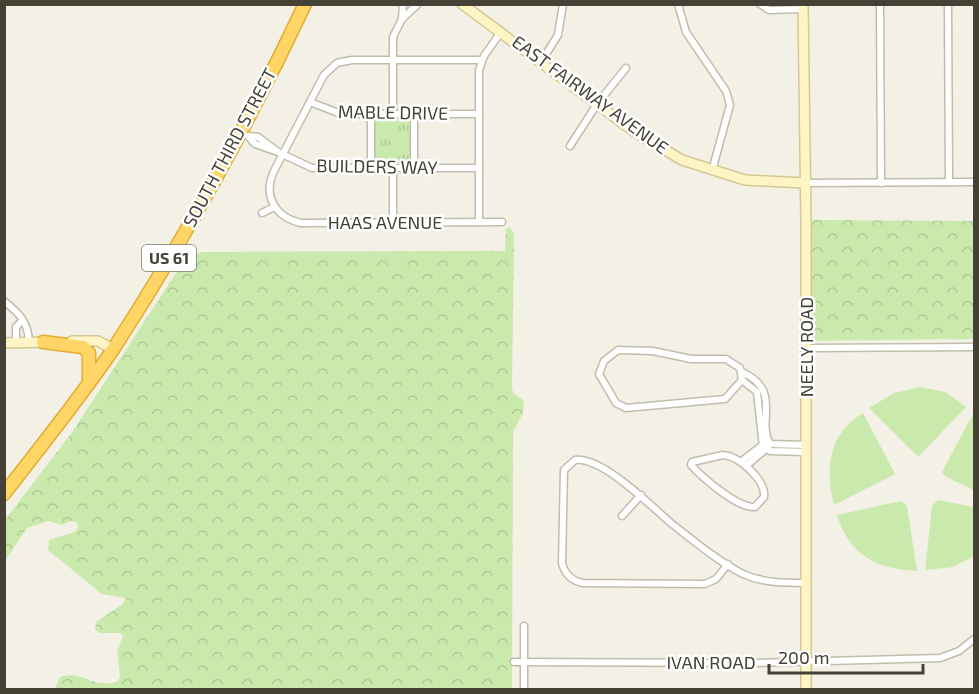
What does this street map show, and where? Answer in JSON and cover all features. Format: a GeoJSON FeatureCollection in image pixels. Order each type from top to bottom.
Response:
{"type":"FeatureCollection","features":[{"type":"Feature","properties":{"kind":"highway","name":"SOUTH THIRD STREET"},"geometry":{"type":"LineString","coordinates":[[4,494],[113,349],[245,134],[304,4]]}},
{"type":"Feature","properties":{"kind":"highway"},"geometry":{"type":"LineString","coordinates":[[43,342],[83,347],[90,360],[89,381]]}},
{"type":"Feature","properties":{"kind":"street"},"geometry":{"type":"LineString","coordinates":[[402,19],[403,4]]}},
{"type":"Feature","properties":{"kind":"street","name":"EAST FAIRWAY AVENUE"},"geometry":{"type":"LineString","coordinates":[[462,4],[663,150],[712,172],[763,183],[975,183]]}},
{"type":"Feature","properties":{"kind":"street"},"geometry":{"type":"LineString","coordinates":[[541,62],[558,35],[563,4]]}},
{"type":"Feature","properties":{"kind":"street"},"geometry":{"type":"LineString","coordinates":[[678,4],[686,32],[726,91],[730,105],[712,172]]}},
{"type":"Feature","properties":{"kind":"street"},"geometry":{"type":"LineString","coordinates":[[760,4],[769,10],[803,7]]}},
{"type":"Feature","properties":{"kind":"street"},"geometry":{"type":"LineString","coordinates":[[880,4],[881,183]]}},
{"type":"Feature","properties":{"kind":"street"},"geometry":{"type":"LineString","coordinates":[[948,4],[949,182]]}},
{"type":"Feature","properties":{"kind":"street"},"geometry":{"type":"LineString","coordinates":[[393,114],[393,37],[402,19],[415,5]]}},
{"type":"Feature","properties":{"kind":"street","name":"NEELY ROAD"},"geometry":{"type":"LineString","coordinates":[[803,7],[807,448],[806,690]]}},
{"type":"Feature","properties":{"kind":"street"},"geometry":{"type":"LineString","coordinates":[[479,222],[479,114],[482,60],[501,31]]}},
{"type":"Feature","properties":{"kind":"street"},"geometry":{"type":"LineString","coordinates":[[262,213],[274,207],[270,196],[270,181],[280,153],[324,75],[337,63],[348,60],[482,60]]}},
{"type":"Feature","properties":{"kind":"street"},"geometry":{"type":"LineString","coordinates":[[570,146],[597,104],[626,68]]}},
{"type":"Feature","properties":{"kind":"street","name":"MABLE DRIVE"},"geometry":{"type":"LineString","coordinates":[[310,102],[338,114],[479,114]]}},
{"type":"Feature","properties":{"kind":"street"},"geometry":{"type":"LineString","coordinates":[[371,168],[372,114]]}},
{"type":"Feature","properties":{"kind":"street"},"geometry":{"type":"LineString","coordinates":[[414,114],[414,168]]}},
{"type":"Feature","properties":{"kind":"street","name":"BUILDERS WAY"},"geometry":{"type":"LineString","coordinates":[[245,134],[258,137],[280,153],[312,168],[479,168]]}},
{"type":"Feature","properties":{"kind":"street"},"geometry":{"type":"LineString","coordinates":[[393,168],[393,223]]}},
{"type":"Feature","properties":{"kind":"street","name":"HAAS AVENUE"},"geometry":{"type":"LineString","coordinates":[[274,207],[289,219],[301,223],[502,222]]}},
{"type":"Feature","properties":{"kind":"street"},"geometry":{"type":"LineString","coordinates":[[4,300],[22,315],[22,321],[28,328],[28,342]]}},
{"type":"Feature","properties":{"kind":"street"},"geometry":{"type":"LineString","coordinates":[[16,342],[16,327],[22,321]]}},
{"type":"Feature","properties":{"kind":"street"},"geometry":{"type":"LineString","coordinates":[[4,343],[98,341],[113,349]]}},
{"type":"Feature","properties":{"kind":"street"},"geometry":{"type":"LineString","coordinates":[[806,348],[975,348]]}},
{"type":"Feature","properties":{"kind":"street"},"geometry":{"type":"LineString","coordinates":[[742,372],[742,380],[725,399],[682,405],[656,404],[631,409],[616,403],[602,383],[599,371],[610,355],[618,350],[640,350],[691,360],[726,359],[758,383],[764,391],[764,421]]}},
{"type":"Feature","properties":{"kind":"street"},"geometry":{"type":"LineString","coordinates":[[742,380],[757,392],[767,445]]}},
{"type":"Feature","properties":{"kind":"street"},"geometry":{"type":"LineString","coordinates":[[767,445],[780,448],[807,448]]}},
{"type":"Feature","properties":{"kind":"street"},"geometry":{"type":"LineString","coordinates":[[744,464],[767,445]]}},
{"type":"Feature","properties":{"kind":"street"},"geometry":{"type":"LineString","coordinates":[[723,455],[733,456],[744,464],[765,491],[759,504],[752,507],[727,494],[704,478],[691,464],[723,455]]}},
{"type":"Feature","properties":{"kind":"street"},"geometry":{"type":"LineString","coordinates":[[728,564],[717,579],[705,584],[584,583],[573,580],[566,573],[562,559],[562,474],[567,465],[577,460],[585,460],[641,495],[673,524],[728,564],[760,580],[806,583]]}},
{"type":"Feature","properties":{"kind":"street"},"geometry":{"type":"LineString","coordinates":[[622,516],[641,495]]}},
{"type":"Feature","properties":{"kind":"street"},"geometry":{"type":"LineString","coordinates":[[524,626],[524,690]]}},
{"type":"Feature","properties":{"kind":"street","name":"IVAN ROAD"},"geometry":{"type":"LineString","coordinates":[[514,662],[754,663],[940,658],[959,651],[975,639]]}},
{"type":"Feature","properties":{"kind":"green space"},"geometry":{"type":"Polygon","coordinates":[[[380,117],[405,117],[409,120],[411,158],[407,164],[381,165],[375,160],[375,123],[380,117]]]}},
{"type":"Feature","properties":{"kind":"green space"},"geometry":{"type":"Polygon","coordinates":[[[811,220],[974,221],[974,339],[812,341],[811,220]]]}},
{"type":"Feature","properties":{"kind":"green space"},"geometry":{"type":"Polygon","coordinates":[[[510,227],[514,234],[512,387],[513,393],[524,401],[523,413],[513,432],[512,689],[55,689],[60,677],[68,675],[103,683],[118,681],[120,676],[117,652],[123,636],[120,633],[99,633],[95,629],[96,622],[123,604],[126,598],[102,594],[48,550],[49,540],[75,532],[78,528],[77,522],[71,521],[62,525],[48,521],[27,528],[5,561],[5,520],[73,431],[187,256],[203,252],[505,251],[506,229],[510,227]]]}},
{"type":"Feature","properties":{"kind":"green space"},"geometry":{"type":"Polygon","coordinates":[[[920,387],[945,392],[966,407],[918,457],[869,408],[894,393],[920,387]]]}},
{"type":"Feature","properties":{"kind":"green space"},"geometry":{"type":"Polygon","coordinates":[[[974,412],[974,490],[946,477],[942,472],[974,412]]]}},
{"type":"Feature","properties":{"kind":"green space"},"geometry":{"type":"Polygon","coordinates":[[[863,413],[895,474],[834,505],[830,478],[832,453],[842,431],[863,413]]]}},
{"type":"Feature","properties":{"kind":"green space"},"geometry":{"type":"Polygon","coordinates":[[[938,500],[974,507],[974,556],[953,567],[925,570],[932,506],[938,500]]]}},
{"type":"Feature","properties":{"kind":"green space"},"geometry":{"type":"Polygon","coordinates":[[[901,501],[907,506],[917,571],[889,567],[866,557],[849,540],[837,515],[901,501]]]}}]}
